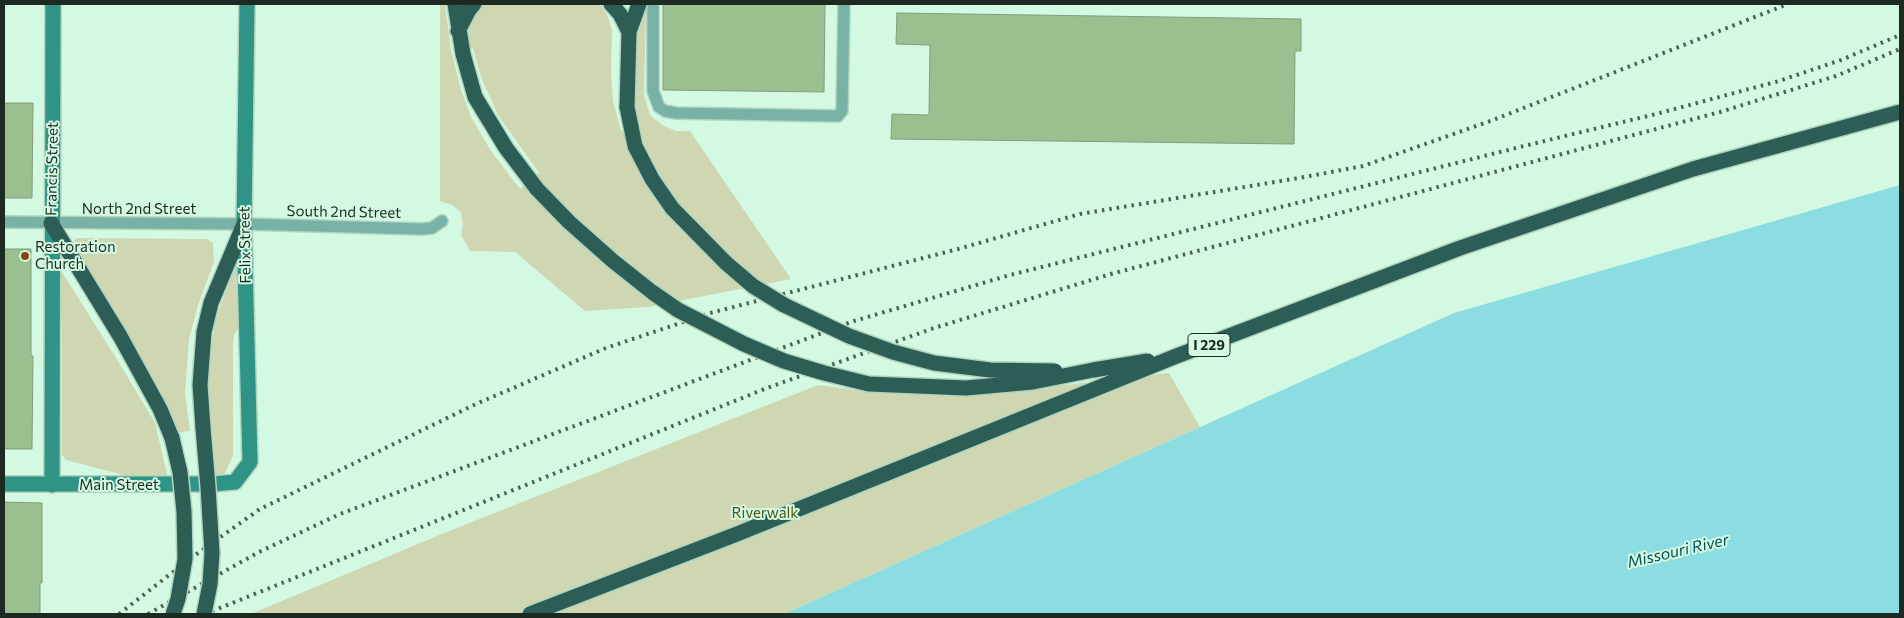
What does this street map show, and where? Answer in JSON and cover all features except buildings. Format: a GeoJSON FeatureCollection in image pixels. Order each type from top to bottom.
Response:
{"type":"FeatureCollection","features":[{"type":"Feature","properties":{"kind":"highway"},"geometry":{"type":"LineString","coordinates":[[455,4],[458,31],[475,97],[506,148],[537,189],[569,222],[652,292],[678,310],[744,344],[784,361],[869,384],[966,388],[1032,382],[1174,357]]}},
{"type":"Feature","properties":{"kind":"highway"},"geometry":{"type":"LineString","coordinates":[[458,31],[474,4]]}},
{"type":"Feature","properties":{"kind":"highway"},"geometry":{"type":"LineString","coordinates":[[611,4],[620,14],[629,32]]}},
{"type":"Feature","properties":{"kind":"highway"},"geometry":{"type":"LineString","coordinates":[[639,4],[629,32],[627,107],[635,146],[652,179],[672,208],[698,236],[753,286],[784,305],[849,336],[893,352],[934,363],[990,370],[1039,371],[1117,368],[1204,346]]}},
{"type":"Feature","properties":{"kind":"highway","name":"I 229"},"geometry":{"type":"LineString","coordinates":[[530,614],[1458,247],[1691,168],[1900,111]]}},
{"type":"Feature","properties":{"kind":"highway","name":"I 229"},"geometry":{"type":"LineString","coordinates":[[829,497],[1174,357],[1460,248],[1693,169],[1900,111]]}},
{"type":"Feature","properties":{"kind":"highway"},"geometry":{"type":"LineString","coordinates":[[51,223],[124,344],[160,409],[172,438],[180,472],[185,559],[178,599],[173,614]]}},
{"type":"Feature","properties":{"kind":"highway"},"geometry":{"type":"LineString","coordinates":[[204,614],[210,584],[212,553],[200,385],[204,332],[211,303],[244,224]]}},
{"type":"Feature","properties":{"kind":"main road","name":"Francis Street"},"geometry":{"type":"LineString","coordinates":[[52,485],[51,223],[53,4]]}},
{"type":"Feature","properties":{"kind":"main road","name":"Felix Street"},"geometry":{"type":"LineString","coordinates":[[235,482],[250,462],[244,224],[247,4]]}},
{"type":"Feature","properties":{"kind":"main road","name":"Main Street"},"geometry":{"type":"LineString","coordinates":[[4,484],[214,484],[235,482]]}},
{"type":"Feature","properties":{"kind":"street"},"geometry":{"type":"LineString","coordinates":[[653,4],[654,91],[659,107],[665,111],[676,113],[838,116],[842,111],[844,4]]}},
{"type":"Feature","properties":{"kind":"street","name":"South 2nd Street"},"geometry":{"type":"LineString","coordinates":[[244,224],[422,229],[432,228],[442,221]]}},
{"type":"Feature","properties":{"kind":"street","name":"North 2nd Street"},"geometry":{"type":"LineString","coordinates":[[4,222],[244,224]]}},
{"type":"Feature","properties":{"kind":"green space"},"geometry":{"type":"Polygon","coordinates":[[[440,4],[445,4],[451,50],[461,90],[471,117],[491,151],[520,189],[539,173],[498,115],[481,77],[473,48],[469,49],[467,36],[479,6],[482,4],[598,4],[602,6],[612,31],[611,72],[613,101],[621,131],[639,124],[633,95],[636,33],[646,4],[644,95],[650,115],[662,125],[676,131],[690,131],[791,279],[648,307],[585,311],[515,252],[470,251],[461,235],[463,226],[461,212],[452,205],[440,201],[440,4]]]}},
{"type":"Feature","properties":{"kind":"green space"},"geometry":{"type":"Polygon","coordinates":[[[77,238],[207,239],[213,243],[214,262],[198,305],[189,339],[185,393],[190,431],[177,433],[161,393],[74,247],[73,242],[77,238]]]}},
{"type":"Feature","properties":{"kind":"green space"},"geometry":{"type":"Polygon","coordinates":[[[241,241],[241,324],[234,335],[233,345],[233,456],[225,473],[214,477],[208,396],[209,360],[216,318],[231,277],[228,273],[241,241]]]}},
{"type":"Feature","properties":{"kind":"green space"},"geometry":{"type":"Polygon","coordinates":[[[57,264],[155,423],[168,478],[135,478],[66,460],[62,455],[62,326],[57,264]]]}},
{"type":"Feature","properties":{"kind":"green space","name":"Riverwalk"},"geometry":{"type":"Polygon","coordinates":[[[1169,373],[1200,427],[784,614],[251,614],[444,533],[818,385],[873,392],[996,393],[1169,373]]]}},
{"type":"Feature","properties":{"kind":"water","name":"Missouri River"},"geometry":{"type":"Polygon","coordinates":[[[1900,185],[1900,614],[784,614],[1454,313],[1900,185]]]}},
{"type":"Feature","properties":{"kind":"railway"},"geometry":{"type":"LineString","coordinates":[[119,614],[191,558],[260,509],[476,404],[606,348],[710,313],[958,249],[1080,214],[1363,166],[1493,120],[1788,4]]}},
{"type":"Feature","properties":{"kind":"railway"},"geometry":{"type":"LineString","coordinates":[[148,614],[259,552],[340,514],[854,321],[1010,275],[1656,114],[1779,81],[1841,60],[1900,35]]}},
{"type":"Feature","properties":{"kind":"railway"},"geometry":{"type":"LineString","coordinates":[[205,614],[767,388],[934,328],[1111,274],[1720,112],[1836,76],[1900,49]]}},
{"type":"Feature","properties":{"kind":"place","name":"Restoration Church"},"geometry":{"type":"Point","coordinates":[25,256]}}]}
